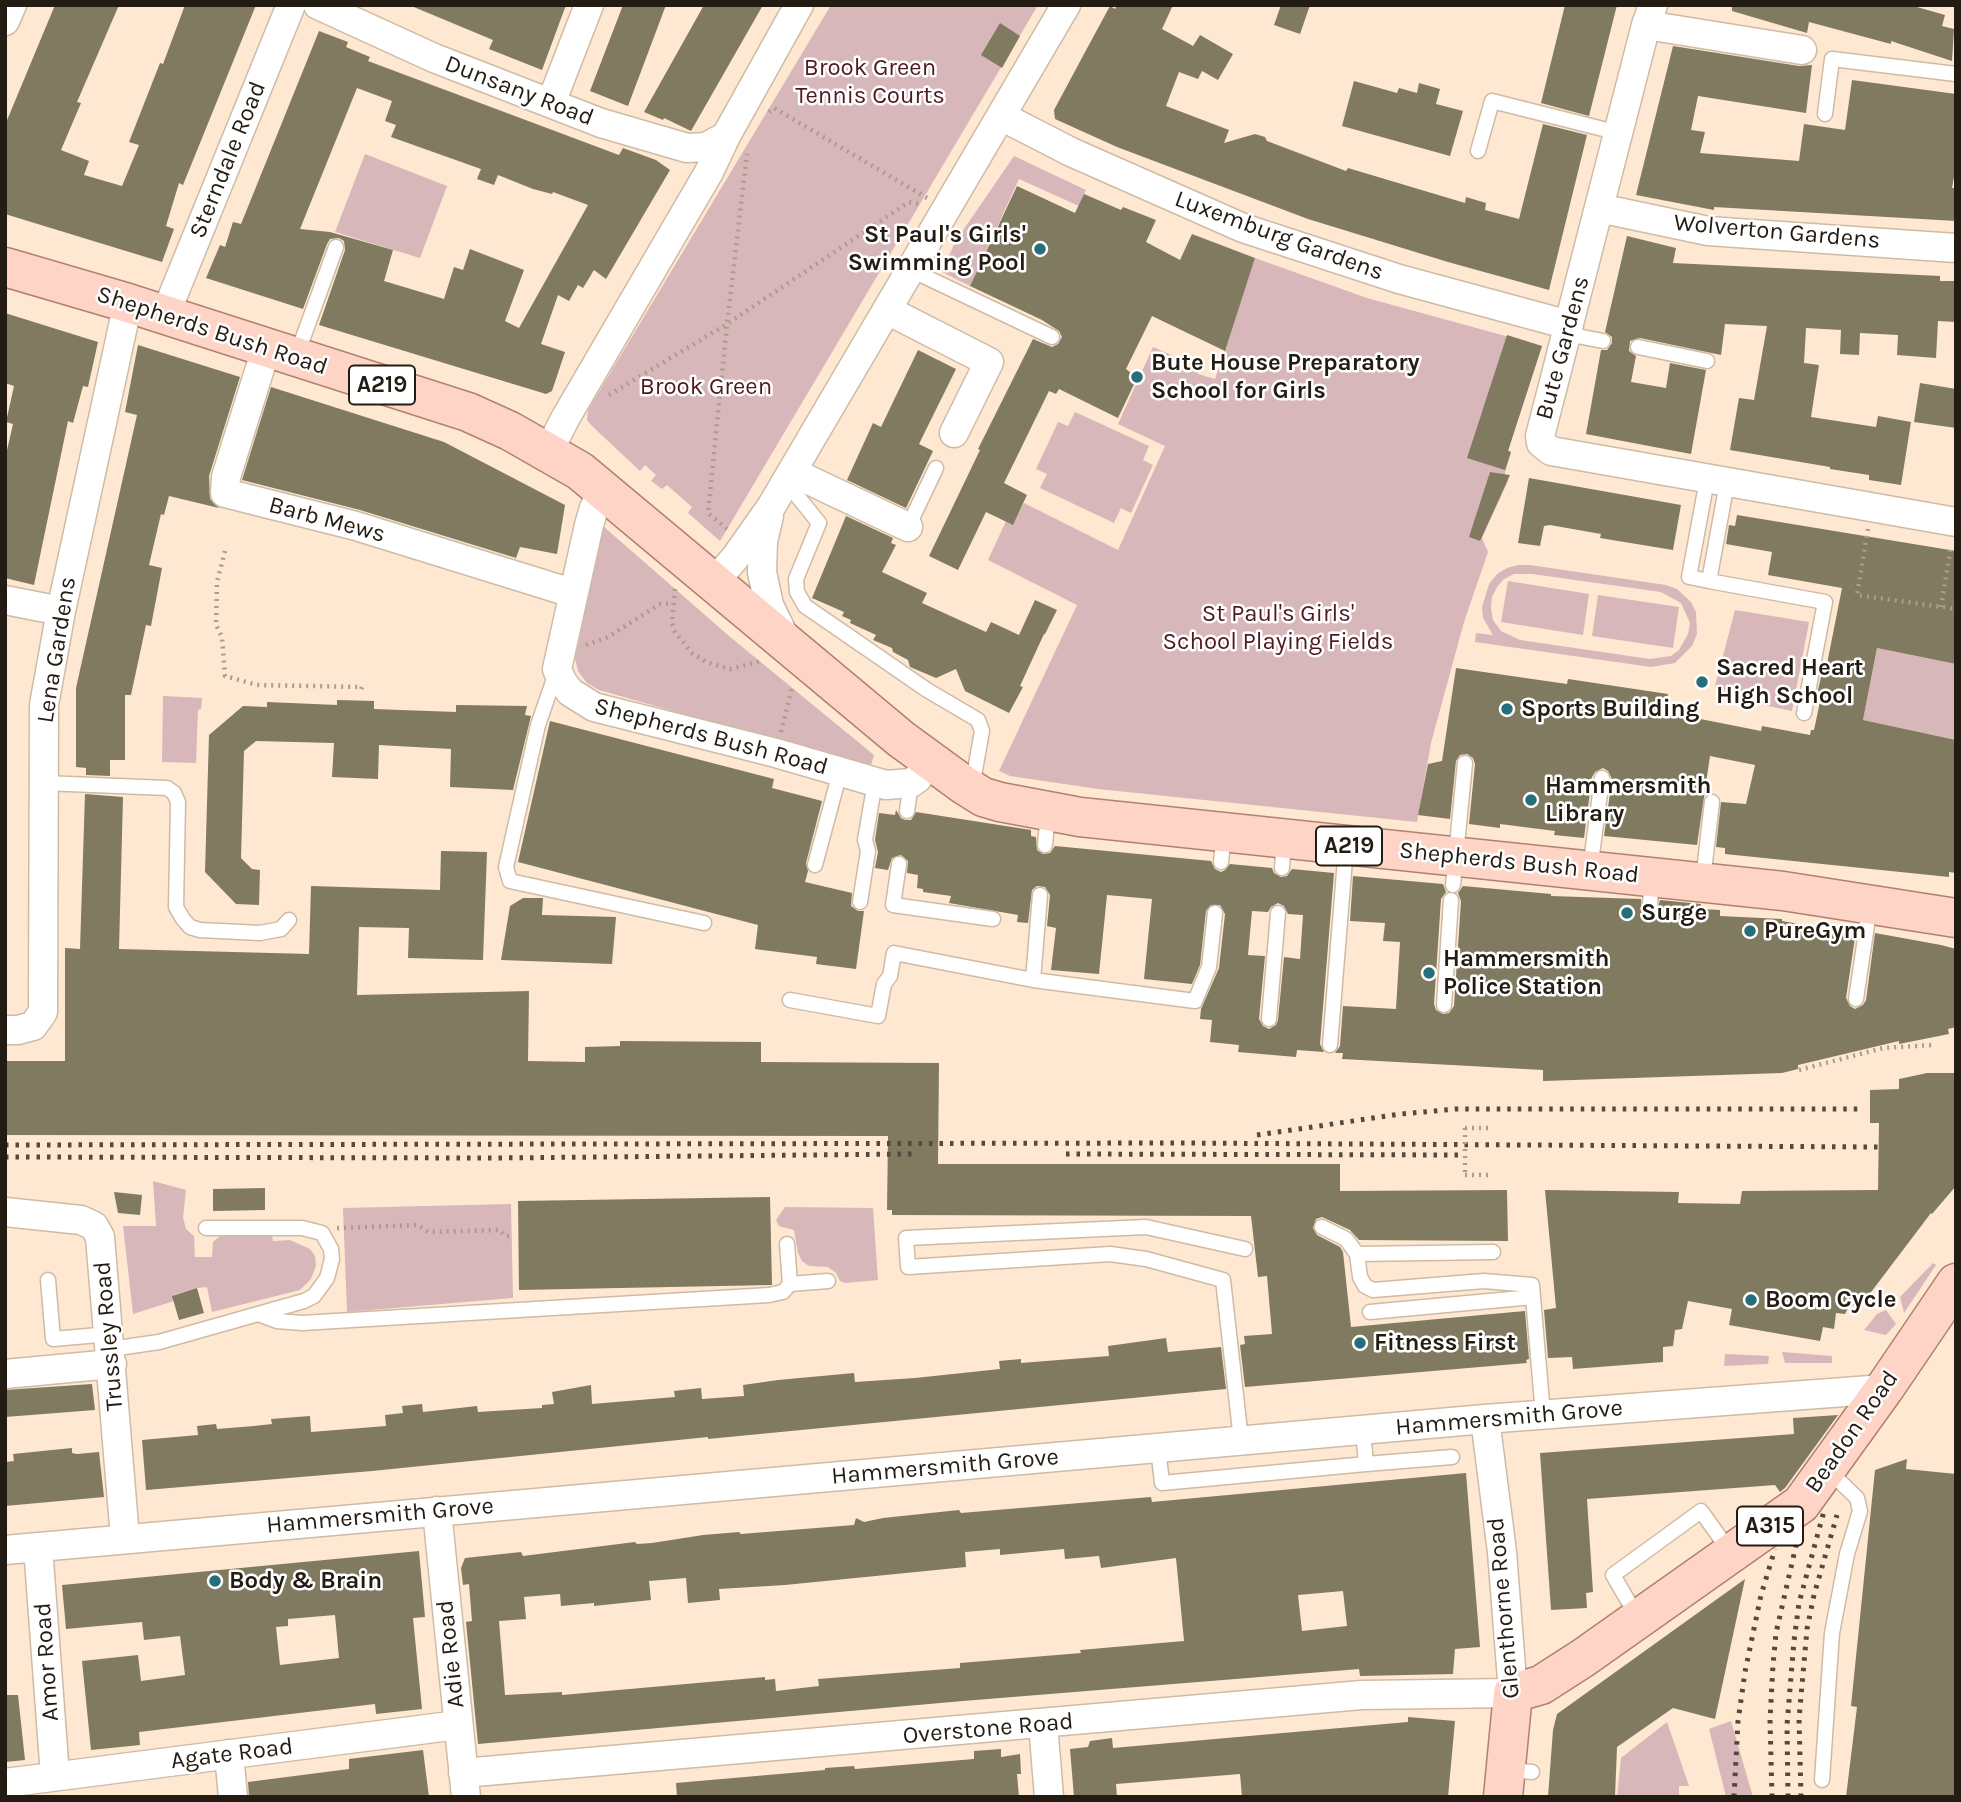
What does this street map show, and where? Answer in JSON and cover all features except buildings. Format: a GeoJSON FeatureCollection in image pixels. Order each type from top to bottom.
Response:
{"type":"FeatureCollection","features":[{"type":"Feature","properties":{"kind":"main road","name":"Shepherds Bush Road"},"geometry":{"type":"LineString","coordinates":[[5,267],[128,303],[468,412],[548,452],[604,489],[713,583],[776,654],[919,771],[1000,802],[1046,828],[1283,853],[1346,845],[1453,880],[1590,870],[1651,891],[1703,881],[1871,904]]}},
{"type":"Feature","properties":{"kind":"main road","name":"A219"},"geometry":{"type":"LineString","coordinates":[[1871,904],[1956,918]]}},
{"type":"Feature","properties":{"kind":"main road","name":"Beadon Road"},"geometry":{"type":"LineString","coordinates":[[1513,1693],[1541,1685],[1801,1504],[1884,1390],[1956,1283]]}},
{"type":"Feature","properties":{"kind":"main road","name":"Glenthorne Road"},"geometry":{"type":"LineString","coordinates":[[1513,1693],[1514,1780]]}},
{"type":"Feature","properties":{"kind":"street"},"geometry":{"type":"LineString","coordinates":[[5,21],[12,5]]}},
{"type":"Feature","properties":{"kind":"street","name":"Sterndale Road"},"geometry":{"type":"LineString","coordinates":[[165,315],[291,5]]}},
{"type":"Feature","properties":{"kind":"street","name":"Dunsany Road"},"geometry":{"type":"LineString","coordinates":[[318,5],[434,58],[601,123],[687,148],[737,142]]}},
{"type":"Feature","properties":{"kind":"street"},"geometry":{"type":"LineString","coordinates":[[551,103],[589,5]]}},
{"type":"Feature","properties":{"kind":"street"},"geometry":{"type":"LineString","coordinates":[[548,452],[566,416],[709,172],[737,142],[799,5]]}},
{"type":"Feature","properties":{"kind":"street"},"geometry":{"type":"LineString","coordinates":[[713,583],[735,558],[771,507],[1066,5]]}},
{"type":"Feature","properties":{"kind":"street"},"geometry":{"type":"LineString","coordinates":[[1649,15],[1802,50]]}},
{"type":"Feature","properties":{"kind":"street","name":"Bute Gardens"},"geometry":{"type":"LineString","coordinates":[[1649,15],[1540,436],[1541,443],[1545,449],[1717,481],[1954,531]]}},
{"type":"Feature","properties":{"kind":"street","name":"Luxemburg Gardens"},"geometry":{"type":"LineString","coordinates":[[1001,116],[1083,157],[1243,228],[1568,330]]}},
{"type":"Feature","properties":{"kind":"street","name":"Wolverton Gardens"},"geometry":{"type":"LineString","coordinates":[[1599,208],[1708,231],[1956,247]]}},
{"type":"Feature","properties":{"kind":"street","name":"Lena Gardens"},"geometry":{"type":"LineString","coordinates":[[11,1030],[33,1026],[43,1012],[44,705],[61,611],[128,303]]}},
{"type":"Feature","properties":{"kind":"street"},"geometry":{"type":"LineString","coordinates":[[887,310],[989,362],[954,433]]}},
{"type":"Feature","properties":{"kind":"street","name":"Barb Mews"},"geometry":{"type":"LineString","coordinates":[[281,353],[226,477],[225,493],[356,526],[572,593]]}},
{"type":"Feature","properties":{"kind":"street"},"geometry":{"type":"LineString","coordinates":[[789,477],[908,527]]}},
{"type":"Feature","properties":{"kind":"street"},"geometry":{"type":"LineString","coordinates":[[559,661],[591,515],[604,489]]}},
{"type":"Feature","properties":{"kind":"street"},"geometry":{"type":"LineString","coordinates":[[771,507],[762,559],[776,654]]}},
{"type":"Feature","properties":{"kind":"street"},"geometry":{"type":"LineString","coordinates":[[5,600],[61,611]]}},
{"type":"Feature","properties":{"kind":"street","name":"Shepherds Bush Road"},"geometry":{"type":"LineString","coordinates":[[559,661],[562,681],[570,692],[594,707],[776,753],[886,785],[919,771]]}},
{"type":"Feature","properties":{"kind":"street","name":"Trussley Road"},"geometry":{"type":"LineString","coordinates":[[5,1212],[81,1220],[94,1226],[100,1237],[125,1538]]}},
{"type":"Feature","properties":{"kind":"street"},"geometry":{"type":"LineString","coordinates":[[5,1374],[111,1349]]}},
{"type":"Feature","properties":{"kind":"street","name":"Hammersmith Grove"},"geometry":{"type":"LineString","coordinates":[[5,1550],[1485,1419],[1884,1390]]}},
{"type":"Feature","properties":{"kind":"street","name":"Glenthorne Road"},"geometry":{"type":"LineString","coordinates":[[1485,1419],[1502,1552],[1513,1693]]}},
{"type":"Feature","properties":{"kind":"street","name":"Adie Road"},"geometry":{"type":"LineString","coordinates":[[437,1511],[465,1785]]}},
{"type":"Feature","properties":{"kind":"street","name":"Amor Road"},"geometry":{"type":"LineString","coordinates":[[38,1547],[55,1776]]}},
{"type":"Feature","properties":{"kind":"street","name":"Overstone Road"},"geometry":{"type":"LineString","coordinates":[[465,1785],[1043,1724],[1362,1695],[1513,1693]]}},
{"type":"Feature","properties":{"kind":"street"},"geometry":{"type":"LineString","coordinates":[[1043,1724],[1049,1797]]}},
{"type":"Feature","properties":{"kind":"street","name":"Agate Road"},"geometry":{"type":"LineString","coordinates":[[5,1783],[458,1725]]}},
{"type":"Feature","properties":{"kind":"street"},"geometry":{"type":"LineString","coordinates":[[229,1754],[233,1797]]}},
{"type":"Feature","properties":{"kind":"lane"},"geometry":{"type":"LineString","coordinates":[[1825,114],[1832,59],[1956,74]]}},
{"type":"Feature","properties":{"kind":"lane"},"geometry":{"type":"LineString","coordinates":[[1478,151],[1492,101],[1619,133]]}},
{"type":"Feature","properties":{"kind":"lane"},"geometry":{"type":"LineString","coordinates":[[281,353],[336,247]]}},
{"type":"Feature","properties":{"kind":"lane"},"geometry":{"type":"LineString","coordinates":[[911,270],[1052,337]]}},
{"type":"Feature","properties":{"kind":"lane"},"geometry":{"type":"LineString","coordinates":[[1568,330],[1603,341]]}},
{"type":"Feature","properties":{"kind":"lane"},"geometry":{"type":"LineString","coordinates":[[1638,347],[1707,361]]}},
{"type":"Feature","properties":{"kind":"lane"},"geometry":{"type":"LineString","coordinates":[[908,527],[936,468]]}},
{"type":"Feature","properties":{"kind":"lane"},"geometry":{"type":"LineString","coordinates":[[789,477],[819,523],[796,579],[797,592],[805,606],[927,690],[978,720],[982,731],[971,789]]}},
{"type":"Feature","properties":{"kind":"lane"},"geometry":{"type":"LineString","coordinates":[[1709,580],[1717,481]]}},
{"type":"Feature","properties":{"kind":"lane"},"geometry":{"type":"LineString","coordinates":[[1717,481],[1689,577],[1825,602],[1804,713]]}},
{"type":"Feature","properties":{"kind":"lane"},"geometry":{"type":"LineString","coordinates":[[768,599],[797,592]]}},
{"type":"Feature","properties":{"kind":"lane"},"geometry":{"type":"LineString","coordinates":[[559,661],[538,725],[506,867],[510,881],[704,923]]}},
{"type":"Feature","properties":{"kind":"lane"},"geometry":{"type":"LineString","coordinates":[[1444,1005],[1465,763]]}},
{"type":"Feature","properties":{"kind":"lane"},"geometry":{"type":"LineString","coordinates":[[907,811],[919,771]]}},
{"type":"Feature","properties":{"kind":"lane"},"geometry":{"type":"LineString","coordinates":[[816,865],[840,772]]}},
{"type":"Feature","properties":{"kind":"lane"},"geometry":{"type":"LineString","coordinates":[[1590,870],[1602,778]]}},
{"type":"Feature","properties":{"kind":"lane"},"geometry":{"type":"LineString","coordinates":[[860,902],[868,851],[865,840],[875,782]]}},
{"type":"Feature","properties":{"kind":"lane"},"geometry":{"type":"LineString","coordinates":[[44,783],[167,788],[174,793],[178,802],[176,907],[190,927],[200,930],[260,933],[281,929],[289,920]]}},
{"type":"Feature","properties":{"kind":"lane"},"geometry":{"type":"LineString","coordinates":[[1703,881],[1712,802]]}},
{"type":"Feature","properties":{"kind":"lane"},"geometry":{"type":"LineString","coordinates":[[1330,1045],[1346,845]]}},
{"type":"Feature","properties":{"kind":"lane"},"geometry":{"type":"LineString","coordinates":[[899,864],[893,905],[993,919]]}},
{"type":"Feature","properties":{"kind":"lane"},"geometry":{"type":"LineString","coordinates":[[1033,979],[1040,895]]}},
{"type":"Feature","properties":{"kind":"lane"},"geometry":{"type":"LineString","coordinates":[[1856,999],[1871,904]]}},
{"type":"Feature","properties":{"kind":"lane"},"geometry":{"type":"LineString","coordinates":[[790,1000],[878,1016],[894,953],[1033,979],[1195,1001],[1209,967],[1215,913]]}},
{"type":"Feature","properties":{"kind":"lane"},"geometry":{"type":"LineString","coordinates":[[1269,1019],[1278,913]]}},
{"type":"Feature","properties":{"kind":"lane"},"geometry":{"type":"LineString","coordinates":[[1241,1440],[1223,1280],[1146,1259],[1110,1254],[908,1267],[906,1238],[1146,1227],[1245,1250]]}},
{"type":"Feature","properties":{"kind":"lane"},"geometry":{"type":"LineString","coordinates":[[1322,1227],[1346,1239],[1357,1254],[1360,1277],[1365,1286],[1373,1290],[1484,1281],[1532,1285],[1543,1415]]}},
{"type":"Feature","properties":{"kind":"lane"},"geometry":{"type":"LineString","coordinates":[[48,1280],[53,1339],[111,1349],[159,1342],[261,1315],[304,1301],[322,1288],[332,1259],[328,1240],[322,1233],[302,1228],[206,1228]]}},
{"type":"Feature","properties":{"kind":"lane"},"geometry":{"type":"LineString","coordinates":[[787,1244],[790,1284]]}},
{"type":"Feature","properties":{"kind":"lane"},"geometry":{"type":"LineString","coordinates":[[1357,1254],[1493,1252]]}},
{"type":"Feature","properties":{"kind":"lane"},"geometry":{"type":"LineString","coordinates":[[261,1315],[277,1321],[302,1323],[769,1295],[783,1292],[790,1284],[828,1281]]}},
{"type":"Feature","properties":{"kind":"lane"},"geometry":{"type":"LineString","coordinates":[[1370,1312],[1533,1297]]}},
{"type":"Feature","properties":{"kind":"lane"},"geometry":{"type":"LineString","coordinates":[[1363,1430],[1366,1464]]}},
{"type":"Feature","properties":{"kind":"lane"},"geometry":{"type":"LineString","coordinates":[[1158,1448],[1162,1483],[1452,1457]]}},
{"type":"Feature","properties":{"kind":"lane"},"geometry":{"type":"LineString","coordinates":[[1822,1780],[1832,1633],[1847,1554],[1860,1511],[1857,1498],[1827,1469]]}},
{"type":"Feature","properties":{"kind":"lane"},"geometry":{"type":"LineString","coordinates":[[1638,1619],[1612,1575],[1701,1511],[1731,1553]]}},
{"type":"Feature","properties":{"kind":"path"},"geometry":{"type":"LineString","coordinates":[[767,113],[775,108],[929,199]]}},
{"type":"Feature","properties":{"kind":"path"},"geometry":{"type":"LineString","coordinates":[[726,539],[730,532],[708,513],[727,324],[737,142]]}},
{"type":"Feature","properties":{"kind":"path"},"geometry":{"type":"LineString","coordinates":[[601,400],[727,324],[909,202],[914,201],[925,206]]}},
{"type":"Feature","properties":{"kind":"path"},"geometry":{"type":"LineString","coordinates":[[1869,524],[1857,595],[1956,610]]}},
{"type":"Feature","properties":{"kind":"path"},"geometry":{"type":"LineString","coordinates":[[1941,607],[1954,531]]}},
{"type":"Feature","properties":{"kind":"path"},"geometry":{"type":"LineString","coordinates":[[225,551],[217,582],[216,625],[222,637],[225,676],[257,685],[362,687],[360,692]]}},
{"type":"Feature","properties":{"kind":"path"},"geometry":{"type":"LineString","coordinates":[[676,584],[672,623],[675,632],[692,653],[706,662],[730,669],[746,667],[776,654]]}},
{"type":"Feature","properties":{"kind":"path"},"geometry":{"type":"LineString","coordinates":[[559,661],[608,637],[660,604],[673,603]]}},
{"type":"Feature","properties":{"kind":"path"},"geometry":{"type":"LineString","coordinates":[[776,753],[792,688]]}},
{"type":"Feature","properties":{"kind":"path"},"geometry":{"type":"LineString","coordinates":[[1798,1070],[1883,1048],[1932,1045]]}},
{"type":"Feature","properties":{"kind":"path"},"geometry":{"type":"LineString","coordinates":[[1490,1128],[1465,1128],[1465,1175],[1490,1175]]}},
{"type":"Feature","properties":{"kind":"path"},"geometry":{"type":"LineString","coordinates":[[328,1240],[337,1227],[418,1225],[428,1232],[500,1230],[505,1236],[511,1236]]}},
{"type":"Feature","properties":{"kind":"green space","name":"Brook Green"},"geometry":{"type":"Polygon","coordinates":[[[831,5],[1038,5],[720,541],[688,513],[692,507],[667,485],[662,489],[651,481],[656,475],[645,465],[640,471],[592,426],[587,420],[588,410],[831,5]]]}},
{"type":"Feature","properties":{"kind":"green space"},"geometry":{"type":"Polygon","coordinates":[[[365,154],[447,186],[420,258],[335,232],[365,154]]]}},
{"type":"Feature","properties":{"kind":"green space"},"geometry":{"type":"Polygon","coordinates":[[[1014,156],[1086,190],[1079,206],[1019,179],[970,286],[942,272],[955,242],[1014,156]]]}},
{"type":"Feature","properties":{"kind":"green space","name":"St Paul's Girls' School Playing Fields"},"geometry":{"type":"Polygon","coordinates":[[[1255,258],[1367,298],[1542,346],[1508,450],[1511,452],[1504,477],[1508,481],[1482,538],[1488,552],[1464,622],[1431,743],[1417,822],[1098,789],[1010,776],[999,771],[1077,605],[988,560],[1006,521],[1013,524],[1024,503],[1118,550],[1165,446],[1118,424],[1153,347],[1200,368],[1198,374],[1215,379],[1255,258]]]}},
{"type":"Feature","properties":{"kind":"green space"},"geometry":{"type":"Polygon","coordinates":[[[1075,412],[1149,446],[1143,460],[1153,465],[1131,513],[1121,508],[1114,523],[1040,488],[1047,474],[1036,469],[1058,422],[1068,426],[1075,412]]]}},
{"type":"Feature","properties":{"kind":"green space"},"geometry":{"type":"Polygon","coordinates":[[[603,526],[729,636],[874,755],[869,771],[771,739],[599,690],[587,683],[578,671],[575,659],[603,526]]]}},
{"type":"Feature","properties":{"kind":"green space"},"geometry":{"type":"Polygon","coordinates":[[[1530,565],[1666,585],[1677,589],[1691,602],[1696,612],[1697,634],[1692,646],[1675,663],[1651,667],[1475,642],[1476,633],[1493,635],[1483,618],[1482,607],[1489,584],[1497,574],[1507,568],[1530,565]],[[1514,574],[1504,579],[1492,597],[1493,620],[1501,631],[1520,640],[1650,659],[1671,656],[1679,650],[1688,634],[1690,623],[1681,603],[1661,592],[1532,574],[1514,574]]]}},
{"type":"Feature","properties":{"kind":"green space"},"geometry":{"type":"Polygon","coordinates":[[[1508,581],[1589,594],[1583,635],[1501,622],[1508,581]]]}},
{"type":"Feature","properties":{"kind":"green space"},"geometry":{"type":"Polygon","coordinates":[[[1598,595],[1679,607],[1673,648],[1592,636],[1598,595]]]}},
{"type":"Feature","properties":{"kind":"green space"},"geometry":{"type":"Polygon","coordinates":[[[1735,610],[1809,622],[1792,711],[1724,697],[1717,693],[1715,686],[1735,610]]]}},
{"type":"Feature","properties":{"kind":"green space"},"geometry":{"type":"Polygon","coordinates":[[[1877,648],[1956,664],[1956,740],[1863,720],[1877,648]]]}},
{"type":"Feature","properties":{"kind":"green space"},"geometry":{"type":"Polygon","coordinates":[[[163,696],[202,698],[201,709],[198,710],[196,763],[162,762],[163,696]]]}},
{"type":"Feature","properties":{"kind":"green space"},"geometry":{"type":"Polygon","coordinates":[[[153,1181],[186,1190],[183,1217],[186,1229],[194,1236],[195,1257],[212,1257],[213,1242],[220,1236],[272,1235],[273,1241],[290,1240],[310,1249],[315,1256],[316,1266],[311,1279],[300,1290],[212,1312],[207,1287],[173,1295],[174,1301],[133,1314],[123,1226],[156,1226],[153,1181]]]}},
{"type":"Feature","properties":{"kind":"green space"},"geometry":{"type":"Polygon","coordinates":[[[511,1204],[513,1298],[347,1312],[343,1208],[511,1204]]]}},
{"type":"Feature","properties":{"kind":"green space"},"geometry":{"type":"Polygon","coordinates":[[[785,1207],[873,1208],[878,1280],[846,1283],[840,1281],[836,1273],[828,1267],[809,1266],[802,1261],[794,1230],[779,1226],[776,1220],[785,1207]]]}},
{"type":"Feature","properties":{"kind":"green space"},"geometry":{"type":"Polygon","coordinates":[[[1933,1263],[1936,1265],[1904,1313],[1900,1297],[1933,1263]]]}},
{"type":"Feature","properties":{"kind":"green space"},"geometry":{"type":"Polygon","coordinates":[[[1886,1310],[1896,1324],[1886,1335],[1864,1330],[1877,1314],[1886,1310]]]}},
{"type":"Feature","properties":{"kind":"green space"},"geometry":{"type":"Polygon","coordinates":[[[1782,1352],[1832,1356],[1832,1363],[1785,1363],[1782,1352]]]}},
{"type":"Feature","properties":{"kind":"green space"},"geometry":{"type":"Polygon","coordinates":[[[1725,1354],[1769,1356],[1768,1364],[1724,1366],[1725,1354]]]}},
{"type":"Feature","properties":{"kind":"green space"},"geometry":{"type":"Polygon","coordinates":[[[1731,1721],[1753,1797],[1726,1797],[1709,1729],[1731,1721]]]}},
{"type":"Feature","properties":{"kind":"green space"},"geometry":{"type":"Polygon","coordinates":[[[1667,1722],[1689,1786],[1679,1786],[1679,1797],[1617,1797],[1621,1758],[1667,1722]]]}},
{"type":"Feature","properties":{"kind":"railway"},"geometry":{"type":"LineString","coordinates":[[1257,1135],[1401,1114],[1456,1109],[1862,1109]]}},
{"type":"Feature","properties":{"kind":"railway"},"geometry":{"type":"LineString","coordinates":[[5,1145],[1177,1143],[1878,1147]]}},
{"type":"Feature","properties":{"kind":"railway"},"geometry":{"type":"LineString","coordinates":[[5,1157],[495,1158],[912,1154]]}},
{"type":"Feature","properties":{"kind":"railway"},"geometry":{"type":"LineString","coordinates":[[1066,1154],[1465,1155]]}},
{"type":"Feature","properties":{"kind":"railway"},"geometry":{"type":"LineString","coordinates":[[1788,1797],[1787,1725],[1794,1641],[1799,1603],[1824,1511]]}},
{"type":"Feature","properties":{"kind":"railway"},"geometry":{"type":"LineString","coordinates":[[1801,1797],[1799,1719],[1807,1629],[1837,1515]]}},
{"type":"Feature","properties":{"kind":"railway"},"geometry":{"type":"LineString","coordinates":[[1772,1797],[1770,1720],[1776,1633],[1797,1541]]}},
{"type":"Feature","properties":{"kind":"railway"},"geometry":{"type":"LineString","coordinates":[[1734,1797],[1738,1721],[1745,1672],[1761,1595],[1775,1549]]}},
{"type":"Feature","properties":{"kind":"place","name":"St Paul's Girls' Swimming Pool"},"geometry":{"type":"Point","coordinates":[1040,249]}},
{"type":"Feature","properties":{"kind":"place","name":"Bute House Preparatory School for Girls"},"geometry":{"type":"Point","coordinates":[1137,377]}},
{"type":"Feature","properties":{"kind":"place","name":"Sacred Heart High School"},"geometry":{"type":"Point","coordinates":[1702,682]}},
{"type":"Feature","properties":{"kind":"place","name":"Sports Building"},"geometry":{"type":"Point","coordinates":[1507,709]}},
{"type":"Feature","properties":{"kind":"place","name":"Hammersmith Library"},"geometry":{"type":"Point","coordinates":[1531,800]}},
{"type":"Feature","properties":{"kind":"place","name":"Surge"},"geometry":{"type":"Point","coordinates":[1627,913]}},
{"type":"Feature","properties":{"kind":"place","name":"PureGym"},"geometry":{"type":"Point","coordinates":[1750,931]}},
{"type":"Feature","properties":{"kind":"place","name":"Hammersmith Police Station"},"geometry":{"type":"Point","coordinates":[1429,973]}},
{"type":"Feature","properties":{"kind":"place","name":"Boom Cycle"},"geometry":{"type":"Point","coordinates":[1751,1300]}},
{"type":"Feature","properties":{"kind":"place","name":"Fitness First"},"geometry":{"type":"Point","coordinates":[1360,1343]}},
{"type":"Feature","properties":{"kind":"place","name":"Body & Brain"},"geometry":{"type":"Point","coordinates":[215,1581]}},
{"type":"Feature","properties":{"kind":"park label","name":"Brook Green Tennis Courts"},"geometry":{"type":"Point","coordinates":[870,82]}}]}
